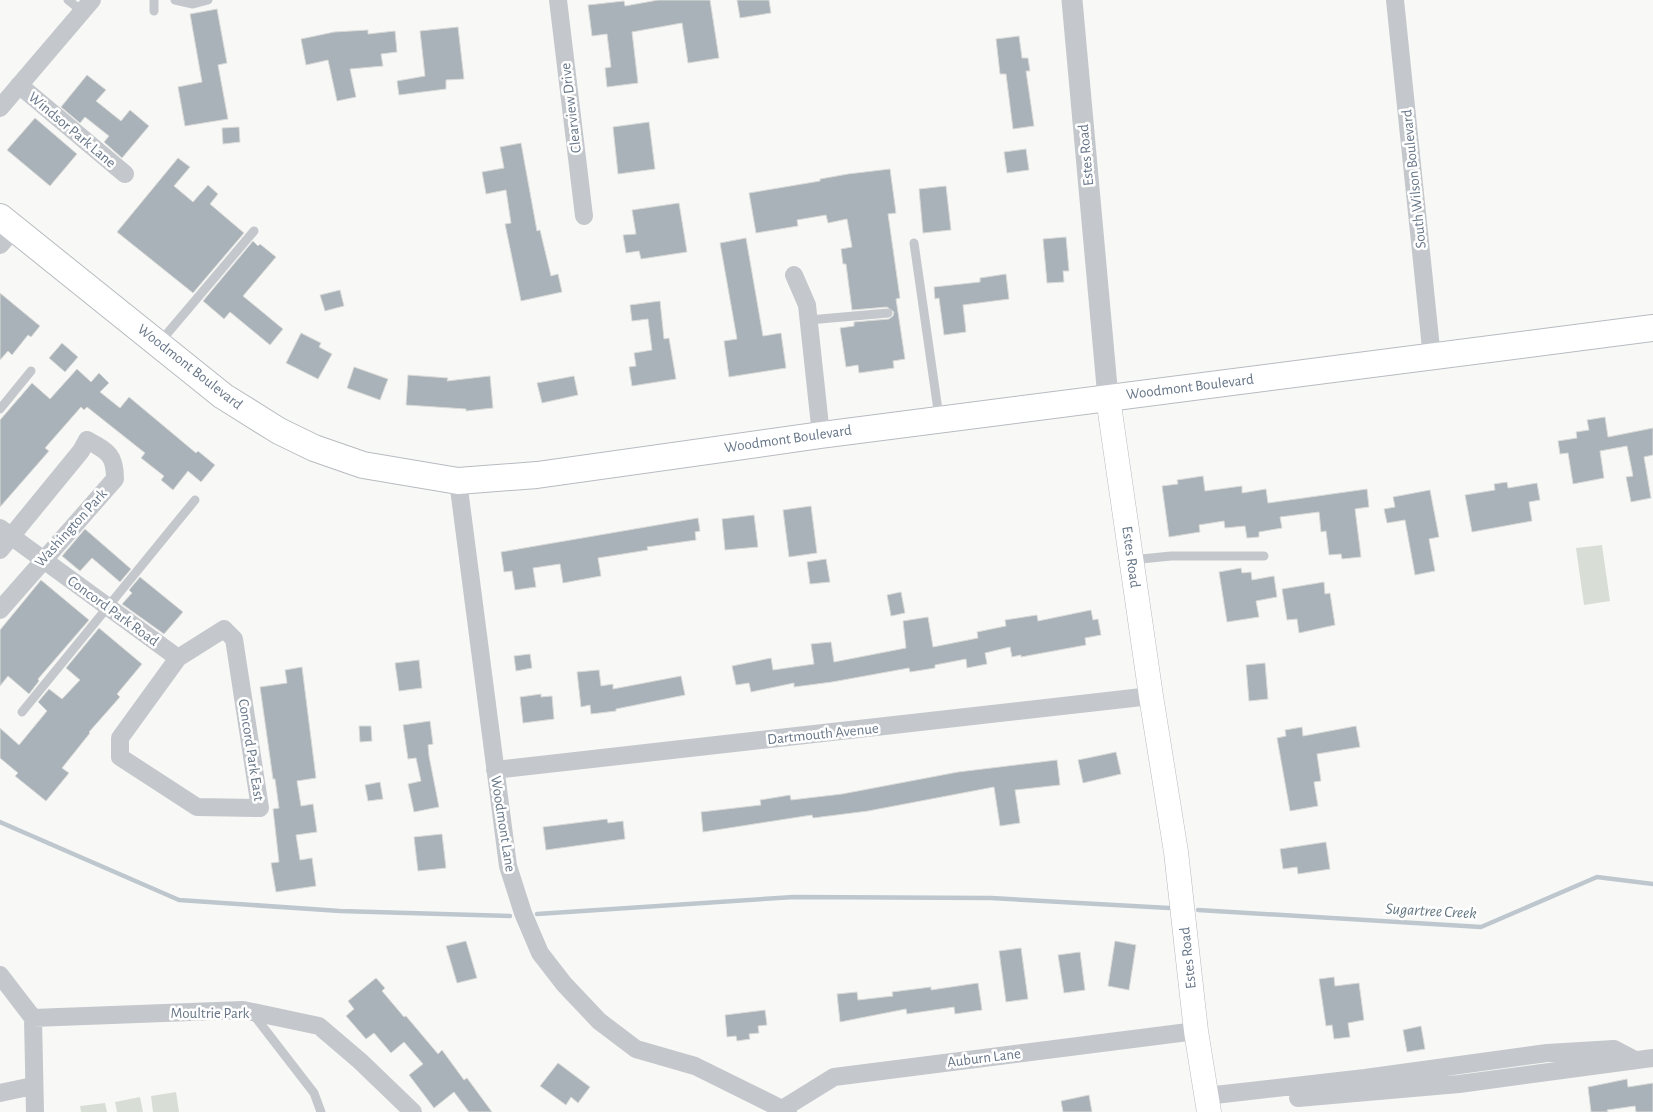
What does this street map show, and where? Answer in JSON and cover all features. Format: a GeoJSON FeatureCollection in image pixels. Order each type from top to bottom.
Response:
{"type":"FeatureCollection","features":[{"type":"Feature","properties":{"kind":"main road","name":"Woodmont Boulevard"},"geometry":{"type":"LineString","coordinates":[[5,230],[159,344],[223,396],[279,431],[314,448],[363,465],[458,481],[537,475],[821,434],[1432,358],[1653,328]]}},
{"type":"Feature","properties":{"kind":"main road","name":"Estes Road"},"geometry":{"type":"LineString","coordinates":[[1108,398],[1150,696],[1176,852],[1196,1031],[1207,1104]]}},
{"type":"Feature","properties":{"kind":"street","name":"Clearview Drive"},"geometry":{"type":"LineString","coordinates":[[558,0],[584,216]]}},
{"type":"Feature","properties":{"kind":"street","name":"Estes Road"},"geometry":{"type":"LineString","coordinates":[[1072,0],[1108,398]]}},
{"type":"Feature","properties":{"kind":"street","name":"South Wilson Boulevard"},"geometry":{"type":"LineString","coordinates":[[1395,0],[1432,358]]}},
{"type":"Feature","properties":{"kind":"street"},"geometry":{"type":"LineString","coordinates":[[0,108],[87,6]]}},
{"type":"Feature","properties":{"kind":"street","name":"Windsor Park Lane"},"geometry":{"type":"LineString","coordinates":[[19,85],[125,174]]}},
{"type":"Feature","properties":{"kind":"street"},"geometry":{"type":"LineString","coordinates":[[794,275],[807,305],[821,434]]}},
{"type":"Feature","properties":{"kind":"street","name":"Washington Park"},"geometry":{"type":"LineString","coordinates":[[0,610],[115,478],[115,463],[106,451],[88,440],[81,451],[4,538]]}},
{"type":"Feature","properties":{"kind":"street","name":"Woodmont Lane"},"geometry":{"type":"LineString","coordinates":[[458,481],[508,866],[523,913],[540,953],[564,984],[599,1022],[636,1049],[695,1066],[785,1111]]}},
{"type":"Feature","properties":{"kind":"street","name":"Concord Park Road"},"geometry":{"type":"LineString","coordinates":[[4,538],[42,560],[178,658]]}},
{"type":"Feature","properties":{"kind":"street","name":"Concord Park East"},"geometry":{"type":"LineString","coordinates":[[224,629],[234,639],[260,808],[197,807],[120,757],[120,738],[178,658],[224,629]]}},
{"type":"Feature","properties":{"kind":"street","name":"Dartmouth Avenue"},"geometry":{"type":"LineString","coordinates":[[495,770],[1150,696]]}},
{"type":"Feature","properties":{"kind":"street"},"geometry":{"type":"LineString","coordinates":[[0,975],[33,1018],[35,1112]]}},
{"type":"Feature","properties":{"kind":"street","name":"Moultrie Park"},"geometry":{"type":"LineString","coordinates":[[33,1018],[242,1010],[319,1026],[360,1061],[413,1112]]}},
{"type":"Feature","properties":{"kind":"street","name":"Auburn Lane"},"geometry":{"type":"LineString","coordinates":[[785,1111],[834,1077],[1196,1031]]}},
{"type":"Feature","properties":{"kind":"street"},"geometry":{"type":"LineString","coordinates":[[1366,1085],[1456,1066],[1541,1054],[1614,1049],[1635,1060]]}},
{"type":"Feature","properties":{"kind":"street"},"geometry":{"type":"LineString","coordinates":[[1541,1054],[1544,1073]]}},
{"type":"Feature","properties":{"kind":"street"},"geometry":{"type":"LineString","coordinates":[[1207,1104],[1244,1092],[1366,1085],[1458,1084],[1653,1058]]}},
{"type":"Feature","properties":{"kind":"street"},"geometry":{"type":"LineString","coordinates":[[1456,1066],[1458,1084]]}},
{"type":"Feature","properties":{"kind":"street"},"geometry":{"type":"LineString","coordinates":[[0,1093],[33,1086]]}},
{"type":"Feature","properties":{"kind":"lane"},"geometry":{"type":"LineString","coordinates":[[68,0],[87,6]]}},
{"type":"Feature","properties":{"kind":"lane"},"geometry":{"type":"LineString","coordinates":[[154,0],[154,11]]}},
{"type":"Feature","properties":{"kind":"lane"},"geometry":{"type":"LineString","coordinates":[[175,0],[193,4],[208,0]]}},
{"type":"Feature","properties":{"kind":"lane"},"geometry":{"type":"LineString","coordinates":[[159,344],[254,231]]}},
{"type":"Feature","properties":{"kind":"lane"},"geometry":{"type":"LineString","coordinates":[[914,244],[940,420]]}},
{"type":"Feature","properties":{"kind":"lane"},"geometry":{"type":"LineString","coordinates":[[809,320],[888,313]]}},
{"type":"Feature","properties":{"kind":"lane"},"geometry":{"type":"LineString","coordinates":[[0,409],[31,371]]}},
{"type":"Feature","properties":{"kind":"lane"},"geometry":{"type":"LineString","coordinates":[[22,712],[195,500]]}},
{"type":"Feature","properties":{"kind":"lane"},"geometry":{"type":"LineString","coordinates":[[1131,560],[1171,556],[1264,556]]}},
{"type":"Feature","properties":{"kind":"lane"},"geometry":{"type":"LineString","coordinates":[[251,1012],[314,1093],[321,1112]]}},
{"type":"Feature","properties":{"kind":"shaded area"},"geometry":{"type":"Polygon","coordinates":[[[1602,545],[1610,601],[1584,605],[1576,548],[1602,545]]]}},
{"type":"Feature","properties":{"kind":"shaded area"},"geometry":{"type":"Polygon","coordinates":[[[176,1092],[179,1112],[153,1112],[151,1096],[176,1092]]]}},
{"type":"Feature","properties":{"kind":"shaded area"},"geometry":{"type":"Polygon","coordinates":[[[140,1097],[143,1112],[117,1112],[115,1102],[140,1097]]]}},
{"type":"Feature","properties":{"kind":"shaded area"},"geometry":{"type":"Polygon","coordinates":[[[105,1103],[107,1112],[81,1112],[80,1106],[105,1103]]]}},
{"type":"Feature","properties":{"kind":"building"},"geometry":{"type":"Polygon","coordinates":[[[658,0],[710,0],[719,58],[688,63],[682,23],[632,32],[638,83],[607,87],[605,68],[611,67],[607,34],[592,36],[588,5],[624,1],[625,6],[658,0]]]}},
{"type":"Feature","properties":{"kind":"building"},"geometry":{"type":"Polygon","coordinates":[[[737,0],[769,0],[771,13],[740,18],[737,0]]]}},
{"type":"Feature","properties":{"kind":"building"},"geometry":{"type":"Polygon","coordinates":[[[217,9],[227,63],[218,65],[228,119],[185,126],[178,87],[202,82],[190,14],[217,9]]]}},
{"type":"Feature","properties":{"kind":"building"},"geometry":{"type":"Polygon","coordinates":[[[458,27],[464,79],[446,80],[446,89],[399,95],[397,81],[425,76],[420,31],[458,27]]]}},
{"type":"Feature","properties":{"kind":"building"},"geometry":{"type":"Polygon","coordinates":[[[368,30],[368,34],[395,31],[397,52],[381,54],[383,66],[350,69],[356,97],[337,101],[328,60],[306,65],[301,39],[334,32],[368,30]]]}},
{"type":"Feature","properties":{"kind":"building"},"geometry":{"type":"Polygon","coordinates":[[[1019,36],[1022,58],[1028,58],[1030,71],[1026,71],[1034,126],[1013,129],[1006,74],[1000,74],[996,39],[1019,36]]]}},
{"type":"Feature","properties":{"kind":"building"},"geometry":{"type":"Polygon","coordinates":[[[87,75],[106,90],[96,101],[121,121],[130,110],[149,126],[122,158],[104,142],[109,136],[85,117],[80,123],[61,107],[87,75]]]}},
{"type":"Feature","properties":{"kind":"building"},"geometry":{"type":"Polygon","coordinates":[[[35,118],[77,154],[50,186],[7,150],[35,118]]]}},
{"type":"Feature","properties":{"kind":"building"},"geometry":{"type":"Polygon","coordinates":[[[649,122],[655,169],[618,174],[613,127],[649,122]]]}},
{"type":"Feature","properties":{"kind":"building"},"geometry":{"type":"Polygon","coordinates":[[[239,127],[240,142],[223,144],[222,128],[239,127]]]}},
{"type":"Feature","properties":{"kind":"building"},"geometry":{"type":"Polygon","coordinates":[[[521,143],[537,231],[540,230],[551,276],[558,274],[562,292],[521,301],[505,224],[511,223],[506,190],[486,194],[482,172],[504,168],[500,147],[521,143]]]}},
{"type":"Feature","properties":{"kind":"building"},"geometry":{"type":"Polygon","coordinates":[[[1026,149],[1029,170],[1007,173],[1004,152],[1026,149]]]}},
{"type":"Feature","properties":{"kind":"building"},"geometry":{"type":"Polygon","coordinates":[[[178,158],[190,167],[174,186],[193,202],[208,185],[218,194],[210,204],[244,233],[193,293],[117,232],[178,158]]]}},
{"type":"Feature","properties":{"kind":"building"},"geometry":{"type":"Polygon","coordinates":[[[890,169],[896,213],[888,214],[900,298],[896,299],[905,359],[893,361],[894,368],[859,373],[858,365],[846,367],[840,328],[854,326],[854,322],[889,319],[893,316],[894,312],[887,307],[852,310],[846,264],[843,264],[841,249],[852,247],[847,219],[828,223],[826,215],[797,220],[798,226],[756,233],[749,193],[820,181],[820,179],[848,174],[890,169]]]}},
{"type":"Feature","properties":{"kind":"building"},"geometry":{"type":"Polygon","coordinates":[[[946,186],[951,230],[923,233],[919,189],[946,186]]]}},
{"type":"Feature","properties":{"kind":"building"},"geometry":{"type":"Polygon","coordinates":[[[679,203],[687,252],[641,259],[639,251],[626,253],[623,235],[636,234],[632,210],[679,203]]]}},
{"type":"Feature","properties":{"kind":"building"},"geometry":{"type":"Polygon","coordinates":[[[1066,237],[1069,271],[1063,271],[1064,282],[1047,283],[1043,239],[1066,237]]]}},
{"type":"Feature","properties":{"kind":"building"},"geometry":{"type":"Polygon","coordinates":[[[746,238],[763,336],[781,333],[786,368],[729,377],[724,341],[737,339],[720,243],[746,238]]]}},
{"type":"Feature","properties":{"kind":"building"},"geometry":{"type":"Polygon","coordinates":[[[253,241],[258,246],[260,244],[276,257],[243,296],[283,329],[270,345],[230,312],[224,319],[203,301],[253,241]]]}},
{"type":"Feature","properties":{"kind":"building"},"geometry":{"type":"Polygon","coordinates":[[[1006,274],[1009,299],[963,305],[966,332],[944,335],[939,298],[935,299],[934,287],[980,282],[980,278],[1006,274]]]}},
{"type":"Feature","properties":{"kind":"building"},"geometry":{"type":"Polygon","coordinates":[[[340,290],[344,306],[325,311],[320,295],[340,290]]]}},
{"type":"Feature","properties":{"kind":"building"},"geometry":{"type":"Polygon","coordinates":[[[0,293],[40,326],[31,337],[28,335],[12,355],[8,351],[0,360],[0,293]]]}},
{"type":"Feature","properties":{"kind":"building"},"geometry":{"type":"Polygon","coordinates":[[[660,301],[664,339],[669,338],[676,379],[632,386],[629,367],[636,366],[634,353],[652,350],[648,319],[632,321],[630,305],[660,301]]]}},
{"type":"Feature","properties":{"kind":"building"},"geometry":{"type":"Polygon","coordinates":[[[301,333],[321,343],[319,347],[332,354],[318,379],[286,363],[301,333]]]}},
{"type":"Feature","properties":{"kind":"building"},"geometry":{"type":"Polygon","coordinates":[[[62,343],[78,357],[65,372],[49,358],[62,343]]]}},
{"type":"Feature","properties":{"kind":"building"},"geometry":{"type":"Polygon","coordinates":[[[354,367],[388,379],[380,400],[347,388],[354,367]]]}},
{"type":"Feature","properties":{"kind":"building"},"geometry":{"type":"Polygon","coordinates":[[[77,369],[91,382],[99,373],[109,383],[100,392],[120,408],[129,397],[196,453],[198,451],[215,465],[201,482],[188,471],[173,490],[161,480],[164,476],[141,458],[145,453],[87,407],[84,410],[81,407],[45,448],[49,451],[0,507],[0,420],[32,383],[50,399],[77,369]]]}},
{"type":"Feature","properties":{"kind":"building"},"geometry":{"type":"Polygon","coordinates":[[[408,375],[448,378],[447,381],[490,376],[493,408],[466,411],[466,409],[406,405],[408,375]]]}},
{"type":"Feature","properties":{"kind":"building"},"geometry":{"type":"Polygon","coordinates":[[[574,376],[578,395],[542,403],[537,383],[574,376]]]}},
{"type":"Feature","properties":{"kind":"building"},"geometry":{"type":"Polygon","coordinates":[[[1605,417],[1608,437],[1653,428],[1653,455],[1644,457],[1651,498],[1631,502],[1626,477],[1633,476],[1627,446],[1600,451],[1604,478],[1573,484],[1568,453],[1560,454],[1558,441],[1577,438],[1576,432],[1589,430],[1587,420],[1605,417]]]}},
{"type":"Feature","properties":{"kind":"building"},"geometry":{"type":"Polygon","coordinates":[[[1203,476],[1205,491],[1242,486],[1242,493],[1266,489],[1268,503],[1367,489],[1369,507],[1355,509],[1361,557],[1342,559],[1341,554],[1329,555],[1326,531],[1321,532],[1319,512],[1280,517],[1282,528],[1259,532],[1259,537],[1247,538],[1245,526],[1225,528],[1224,521],[1199,525],[1200,532],[1169,537],[1162,486],[1178,484],[1177,480],[1203,476]]]}},
{"type":"Feature","properties":{"kind":"building"},"geometry":{"type":"Polygon","coordinates":[[[1507,482],[1508,488],[1537,483],[1540,500],[1529,502],[1532,521],[1472,532],[1465,495],[1495,490],[1494,484],[1507,482]]]}},
{"type":"Feature","properties":{"kind":"building"},"geometry":{"type":"Polygon","coordinates":[[[1430,490],[1439,537],[1429,539],[1435,571],[1415,575],[1405,520],[1387,523],[1384,509],[1395,507],[1393,497],[1430,490]]]}},
{"type":"Feature","properties":{"kind":"building"},"geometry":{"type":"Polygon","coordinates":[[[811,506],[817,553],[789,557],[783,510],[811,506]]]}},
{"type":"Feature","properties":{"kind":"building"},"geometry":{"type":"Polygon","coordinates":[[[754,515],[758,547],[725,550],[722,519],[754,515]]]}},
{"type":"Feature","properties":{"kind":"building"},"geometry":{"type":"Polygon","coordinates":[[[698,518],[700,531],[695,532],[696,540],[647,547],[648,550],[598,558],[601,576],[563,583],[560,564],[533,568],[536,587],[515,590],[512,571],[504,572],[501,552],[698,518]]]}},
{"type":"Feature","properties":{"kind":"building"},"geometry":{"type":"Polygon","coordinates":[[[85,529],[131,569],[120,582],[92,558],[80,571],[62,556],[85,529]]]}},
{"type":"Feature","properties":{"kind":"building"},"geometry":{"type":"Polygon","coordinates":[[[826,559],[830,582],[810,584],[807,562],[826,559]]]}},
{"type":"Feature","properties":{"kind":"building"},"geometry":{"type":"Polygon","coordinates":[[[1241,568],[1242,573],[1251,572],[1252,580],[1274,576],[1277,597],[1256,601],[1259,617],[1227,622],[1219,572],[1241,568]]]}},
{"type":"Feature","properties":{"kind":"building"},"geometry":{"type":"Polygon","coordinates":[[[140,577],[183,612],[164,634],[122,604],[132,593],[129,590],[140,577]]]}},
{"type":"Feature","properties":{"kind":"building"},"geometry":{"type":"Polygon","coordinates":[[[41,580],[89,620],[38,679],[39,681],[29,694],[8,676],[0,686],[0,630],[41,580]]]}},
{"type":"Feature","properties":{"kind":"building"},"geometry":{"type":"Polygon","coordinates":[[[1324,582],[1325,594],[1330,593],[1335,625],[1299,633],[1297,619],[1287,620],[1282,589],[1324,582]]]}},
{"type":"Feature","properties":{"kind":"building"},"geometry":{"type":"Polygon","coordinates":[[[901,592],[905,613],[891,616],[887,595],[901,592]]]}},
{"type":"Feature","properties":{"kind":"building"},"geometry":{"type":"Polygon","coordinates":[[[1091,610],[1093,620],[1098,619],[1101,635],[1085,638],[1086,645],[1021,657],[1021,655],[1012,657],[1010,647],[985,653],[987,664],[967,668],[966,659],[935,665],[935,668],[910,672],[909,668],[794,687],[794,683],[751,692],[749,683],[736,685],[732,666],[771,658],[773,670],[814,664],[811,644],[831,642],[834,662],[906,648],[903,621],[928,617],[933,647],[978,638],[977,632],[1006,626],[1005,620],[1037,615],[1038,621],[1091,610]]]}},
{"type":"Feature","properties":{"kind":"building"},"geometry":{"type":"Polygon","coordinates":[[[99,628],[142,664],[117,694],[120,697],[89,732],[62,768],[69,773],[46,801],[15,776],[18,773],[0,758],[0,728],[19,745],[47,711],[38,702],[49,689],[62,699],[80,680],[66,668],[99,628]]]}},
{"type":"Feature","properties":{"kind":"building"},"geometry":{"type":"Polygon","coordinates":[[[530,654],[532,668],[516,671],[514,656],[530,654]]]}},
{"type":"Feature","properties":{"kind":"building"},"geometry":{"type":"Polygon","coordinates":[[[419,660],[422,688],[399,691],[395,663],[419,660]]]}},
{"type":"Feature","properties":{"kind":"building"},"geometry":{"type":"Polygon","coordinates":[[[1265,663],[1268,699],[1249,701],[1246,665],[1265,663]]]}},
{"type":"Feature","properties":{"kind":"building"},"geometry":{"type":"Polygon","coordinates":[[[302,667],[316,778],[297,781],[301,806],[313,804],[317,832],[296,835],[300,860],[312,858],[316,886],[276,892],[271,863],[279,862],[273,809],[279,808],[260,687],[287,683],[285,670],[302,667]]]}},
{"type":"Feature","properties":{"kind":"building"},"geometry":{"type":"Polygon","coordinates":[[[599,670],[601,686],[613,684],[613,689],[681,676],[685,695],[616,709],[616,711],[591,714],[590,705],[581,707],[577,672],[599,670]]]}},
{"type":"Feature","properties":{"kind":"building"},"geometry":{"type":"Polygon","coordinates":[[[541,694],[541,697],[552,696],[554,719],[523,723],[520,697],[541,694]]]}},
{"type":"Feature","properties":{"kind":"building"},"geometry":{"type":"Polygon","coordinates":[[[430,721],[433,744],[428,745],[429,756],[439,807],[414,812],[408,784],[421,781],[416,758],[408,759],[403,725],[430,721]]]}},
{"type":"Feature","properties":{"kind":"building"},"geometry":{"type":"Polygon","coordinates":[[[359,726],[371,726],[372,741],[360,742],[359,726]]]}},
{"type":"Feature","properties":{"kind":"building"},"geometry":{"type":"Polygon","coordinates":[[[1356,726],[1360,747],[1317,754],[1321,781],[1314,782],[1318,806],[1290,811],[1277,738],[1286,736],[1285,730],[1302,727],[1303,736],[1356,726]]]}},
{"type":"Feature","properties":{"kind":"building"},"geometry":{"type":"Polygon","coordinates":[[[1116,752],[1121,774],[1083,783],[1078,760],[1116,752]]]}},
{"type":"Feature","properties":{"kind":"building"},"geometry":{"type":"Polygon","coordinates":[[[1057,760],[1060,785],[1015,790],[1020,823],[1000,826],[994,787],[868,811],[813,818],[812,815],[703,832],[701,812],[761,805],[760,800],[790,795],[791,800],[842,794],[958,772],[1057,760]]]}},
{"type":"Feature","properties":{"kind":"building"},"geometry":{"type":"Polygon","coordinates":[[[380,782],[383,799],[368,801],[365,785],[380,782]]]}},
{"type":"Feature","properties":{"kind":"building"},"geometry":{"type":"Polygon","coordinates":[[[607,819],[608,823],[623,821],[625,839],[546,850],[543,827],[607,819]]]}},
{"type":"Feature","properties":{"kind":"building"},"geometry":{"type":"Polygon","coordinates":[[[442,834],[446,868],[418,871],[414,837],[442,834]]]}},
{"type":"Feature","properties":{"kind":"building"},"geometry":{"type":"Polygon","coordinates":[[[1326,842],[1330,869],[1298,874],[1297,867],[1283,869],[1280,849],[1326,842]]]}},
{"type":"Feature","properties":{"kind":"building"},"geometry":{"type":"Polygon","coordinates":[[[466,941],[477,978],[457,983],[446,946],[466,941]]]}},
{"type":"Feature","properties":{"kind":"building"},"geometry":{"type":"Polygon","coordinates":[[[1115,941],[1136,945],[1129,990],[1108,986],[1115,941]]]}},
{"type":"Feature","properties":{"kind":"building"},"geometry":{"type":"Polygon","coordinates":[[[1021,948],[1028,999],[1006,1002],[999,951],[1021,948]]]}},
{"type":"Feature","properties":{"kind":"building"},"geometry":{"type":"Polygon","coordinates":[[[1080,952],[1085,990],[1064,993],[1058,955],[1080,952]]]}},
{"type":"Feature","properties":{"kind":"building"},"geometry":{"type":"Polygon","coordinates":[[[1334,977],[1335,986],[1359,983],[1364,1020],[1348,1023],[1350,1037],[1334,1039],[1332,1025],[1326,1026],[1319,979],[1334,977]]]}},
{"type":"Feature","properties":{"kind":"building"},"geometry":{"type":"Polygon","coordinates":[[[376,978],[385,988],[382,991],[404,1017],[406,1016],[438,1054],[442,1050],[464,1080],[467,1078],[492,1112],[469,1112],[454,1092],[434,1108],[409,1075],[423,1064],[404,1042],[391,1053],[374,1033],[366,1039],[346,1016],[354,1009],[348,1001],[376,978]]]}},
{"type":"Feature","properties":{"kind":"building"},"geometry":{"type":"Polygon","coordinates":[[[978,983],[982,1010],[955,1014],[954,1007],[907,1014],[906,1009],[840,1022],[837,994],[857,992],[858,1000],[893,996],[892,992],[931,987],[931,990],[978,983]]]}},
{"type":"Feature","properties":{"kind":"building"},"geometry":{"type":"Polygon","coordinates":[[[765,1010],[767,1025],[758,1026],[759,1033],[749,1034],[750,1039],[737,1041],[736,1036],[727,1037],[725,1015],[765,1010]]]}},
{"type":"Feature","properties":{"kind":"building"},"geometry":{"type":"Polygon","coordinates":[[[1421,1026],[1425,1049],[1407,1052],[1403,1030],[1421,1026]]]}},
{"type":"Feature","properties":{"kind":"building"},"geometry":{"type":"Polygon","coordinates":[[[558,1063],[590,1087],[578,1103],[571,1097],[566,1105],[540,1086],[558,1063]]]}},
{"type":"Feature","properties":{"kind":"building"},"geometry":{"type":"Polygon","coordinates":[[[1627,1079],[1628,1087],[1653,1083],[1653,1112],[1636,1112],[1635,1106],[1607,1110],[1608,1112],[1591,1112],[1588,1087],[1627,1079]]]}},
{"type":"Feature","properties":{"kind":"building"},"geometry":{"type":"Polygon","coordinates":[[[1089,1095],[1092,1112],[1063,1112],[1061,1101],[1089,1095]]]}},
{"type":"Feature","properties":{"kind":"waterway"},"geometry":{"type":"LineString","coordinates":[[0,822],[179,900],[340,911],[510,916]]}},
{"type":"Feature","properties":{"kind":"waterway","name":"Sugartree Creek"},"geometry":{"type":"LineString","coordinates":[[1198,910],[1481,927],[1597,877],[1653,884]]}},
{"type":"Feature","properties":{"kind":"waterway"},"geometry":{"type":"LineString","coordinates":[[537,914],[794,897],[991,898],[1169,908]]}}]}
